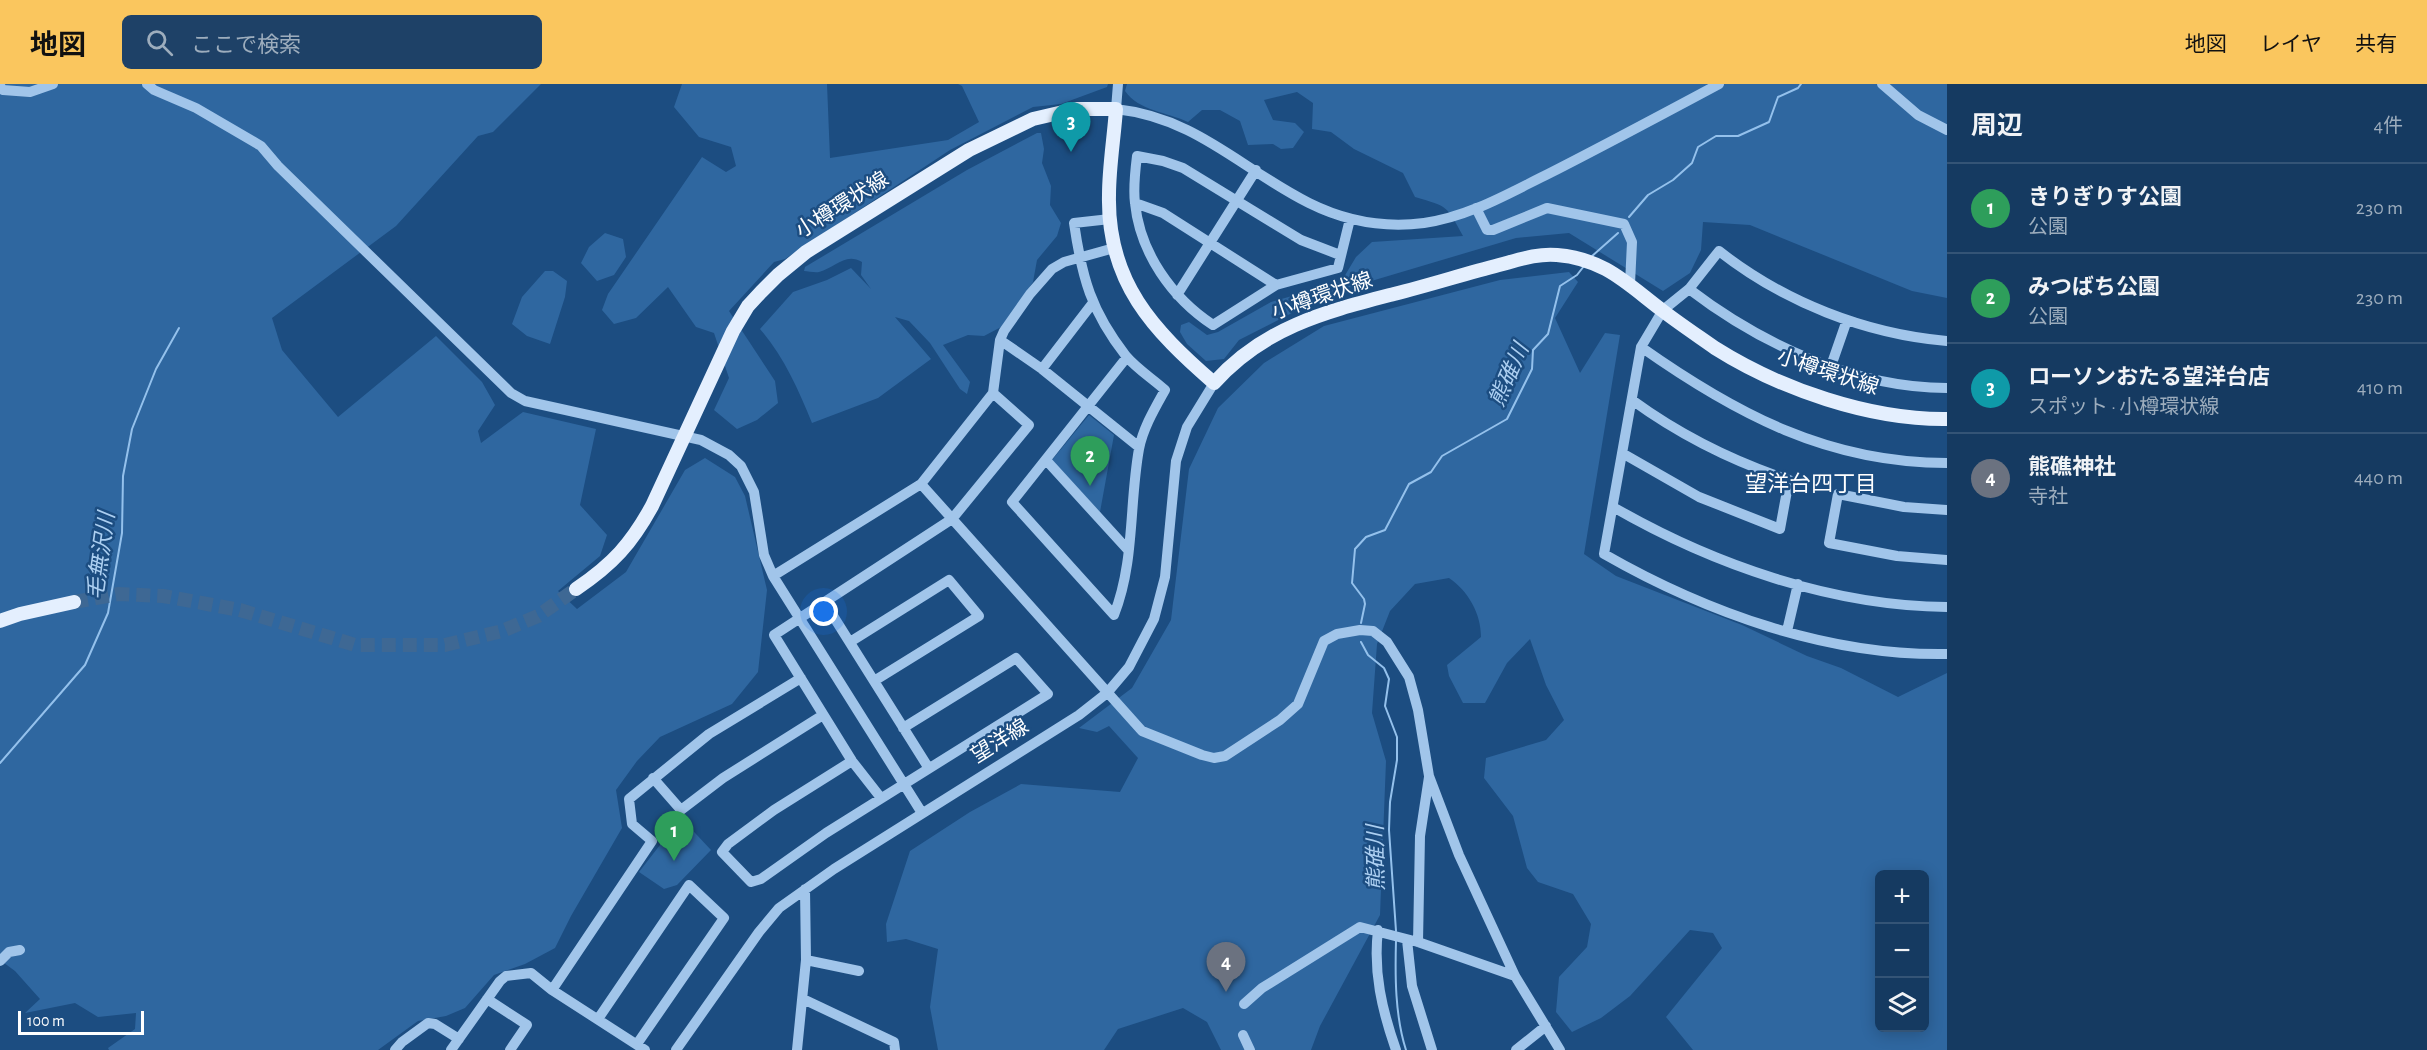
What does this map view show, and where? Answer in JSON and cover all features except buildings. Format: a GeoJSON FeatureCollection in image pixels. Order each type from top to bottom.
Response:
{"type":"FeatureCollection","features":[{"type":"Feature","properties":{"kind":"main road","name":"小樽環状線"},"geometry":{"type":"LineString","coordinates":[[576,589],[597,575],[628,546],[637,534],[733,331],[748,306],[777,275],[806,252],[969,150],[1017,125],[1057,112],[1076,109],[1116,109]]}},
{"type":"Feature","properties":{"kind":"main road"},"geometry":{"type":"LineString","coordinates":[[1116,109],[1109,197],[1114,248],[1127,284],[1153,325],[1176,350],[1214,383]]}},
{"type":"Feature","properties":{"kind":"main road","name":"小樽環状線"},"geometry":{"type":"LineString","coordinates":[[1214,383],[1259,342],[1296,324],[1496,266],[1536,256],[1555,254],[1600,265],[1732,357],[1800,390],[1906,417],[1947,419]]}},
{"type":"Feature","properties":{"kind":"main road"},"geometry":{"type":"LineString","coordinates":[[0,621],[20,614],[74,602]]}},
{"type":"Feature","properties":{"kind":"street"},"geometry":{"type":"LineString","coordinates":[[0,86],[3,90],[30,93],[53,84]]}},
{"type":"Feature","properties":{"kind":"street"},"geometry":{"type":"LineString","coordinates":[[147,84],[154,90],[196,108],[261,146],[278,166],[511,393],[525,401],[701,440],[718,448],[741,466],[754,492],[764,555],[773,576],[922,813]]}},
{"type":"Feature","properties":{"kind":"street"},"geometry":{"type":"LineString","coordinates":[[1118,84],[1116,109],[1158,116],[1180,125],[1310,203],[1350,219],[1379,224],[1426,223],[1476,208],[1587,154],[1719,84]]}},
{"type":"Feature","properties":{"kind":"street"},"geometry":{"type":"LineString","coordinates":[[1882,84],[1918,115],[1947,130]]}},
{"type":"Feature","properties":{"kind":"street"},"geometry":{"type":"LineString","coordinates":[[1340,255],[1301,240],[1183,168],[1137,156],[1135,203],[1140,231],[1147,248],[1177,295],[1213,325],[1275,285],[1338,268],[1350,219]]}},
{"type":"Feature","properties":{"kind":"street"},"geometry":{"type":"LineString","coordinates":[[1177,295],[1256,170]]}},
{"type":"Feature","properties":{"kind":"street"},"geometry":{"type":"LineString","coordinates":[[1135,203],[1163,213],[1275,285]]}},
{"type":"Feature","properties":{"kind":"street"},"geometry":{"type":"LineString","coordinates":[[1476,208],[1486,230],[1492,230],[1547,208],[1624,224],[1632,242],[1630,284]]}},
{"type":"Feature","properties":{"kind":"street"},"geometry":{"type":"LineString","coordinates":[[1110,219],[1074,223],[1079,258],[1092,304],[1128,357],[1165,390],[1152,414],[1139,447],[1126,577],[1114,615],[1012,502],[1128,357]]}},
{"type":"Feature","properties":{"kind":"street"},"geometry":{"type":"LineString","coordinates":[[773,576],[921,484],[993,393],[1000,340],[1041,279],[1064,262],[1114,248]]}},
{"type":"Feature","properties":{"kind":"street"},"geometry":{"type":"LineString","coordinates":[[1947,341],[1903,335],[1847,320],[1782,291],[1719,251],[1689,289],[1663,310],[1641,347],[1604,554],[1655,581],[1698,600],[1787,631],[1870,649],[1947,654]]}},
{"type":"Feature","properties":{"kind":"street"},"geometry":{"type":"LineString","coordinates":[[1689,289],[1724,314],[1757,333],[1831,366],[1890,382],[1947,388]]}},
{"type":"Feature","properties":{"kind":"street"},"geometry":{"type":"LineString","coordinates":[[1042,369],[1092,304]]}},
{"type":"Feature","properties":{"kind":"street"},"geometry":{"type":"LineString","coordinates":[[1831,366],[1847,320]]}},
{"type":"Feature","properties":{"kind":"street"},"geometry":{"type":"LineString","coordinates":[[1000,340],[1042,369],[1087,408],[1139,447]]}},
{"type":"Feature","properties":{"kind":"street"},"geometry":{"type":"LineString","coordinates":[[1641,347],[1721,400],[1786,432],[1859,453],[1911,462],[1947,463]]}},
{"type":"Feature","properties":{"kind":"street","name":"望洋線"},"geometry":{"type":"LineString","coordinates":[[676,1050],[759,932],[779,908],[922,813],[1079,715],[1107,693],[1129,667],[1154,619],[1165,577],[1176,461],[1187,427],[1214,383]]}},
{"type":"Feature","properties":{"kind":"street"},"geometry":{"type":"LineString","coordinates":[[881,798],[852,761],[774,635],[952,519],[1029,425],[993,393]]}},
{"type":"Feature","properties":{"kind":"street"},"geometry":{"type":"LineString","coordinates":[[1622,453],[1699,497],[1779,529],[1788,480],[1704,445],[1665,423],[1632,400]]}},
{"type":"Feature","properties":{"kind":"street"},"geometry":{"type":"LineString","coordinates":[[1046,460],[1128,550]]}},
{"type":"Feature","properties":{"kind":"street"},"geometry":{"type":"LineString","coordinates":[[921,484],[1142,731],[1202,755],[1214,758],[1225,756],[1280,720],[1298,704],[1324,641],[1337,634],[1360,630],[1373,631],[1387,642],[1409,676],[1418,710],[1429,776],[1459,855],[1515,976],[1560,1050]]}},
{"type":"Feature","properties":{"kind":"street"},"geometry":{"type":"LineString","coordinates":[[1947,510],[1904,507],[1838,494],[1829,543],[1897,556],[1947,560]]}},
{"type":"Feature","properties":{"kind":"street"},"geometry":{"type":"LineString","coordinates":[[1613,507],[1706,553],[1798,584],[1887,603],[1947,607]]}},
{"type":"Feature","properties":{"kind":"street"},"geometry":{"type":"LineString","coordinates":[[850,642],[948,580],[979,616],[874,681]]}},
{"type":"Feature","properties":{"kind":"street"},"geometry":{"type":"LineString","coordinates":[[1787,631],[1798,584]]}},
{"type":"Feature","properties":{"kind":"street"},"geometry":{"type":"LineString","coordinates":[[825,603],[928,767]]}},
{"type":"Feature","properties":{"kind":"street"},"geometry":{"type":"LineString","coordinates":[[852,761],[774,810],[728,844],[723,852],[751,882],[761,879],[795,853],[928,767],[1048,694],[1016,658],[903,728]]}},
{"type":"Feature","properties":{"kind":"street"},"geometry":{"type":"LineString","coordinates":[[552,990],[652,841],[632,824],[629,800],[709,734],[801,678]]}},
{"type":"Feature","properties":{"kind":"street"},"geometry":{"type":"LineString","coordinates":[[653,778],[681,810],[723,778],[823,715]]}},
{"type":"Feature","properties":{"kind":"street"},"geometry":{"type":"LineString","coordinates":[[1429,776],[1409,940],[1412,986],[1432,1050]]}},
{"type":"Feature","properties":{"kind":"street"},"geometry":{"type":"LineString","coordinates":[[451,1050],[493,988],[506,976],[531,973],[552,990],[641,1047],[724,918],[689,885],[598,1019]]}},
{"type":"Feature","properties":{"kind":"street"},"geometry":{"type":"LineString","coordinates":[[797,1050],[806,960],[805,889]]}},
{"type":"Feature","properties":{"kind":"street"},"geometry":{"type":"LineString","coordinates":[[1244,1004],[1262,988],[1360,927],[1378,930],[1515,976]]}},
{"type":"Feature","properties":{"kind":"street"},"geometry":{"type":"LineString","coordinates":[[1378,930],[1374,956],[1379,998],[1396,1050]]}},
{"type":"Feature","properties":{"kind":"street"},"geometry":{"type":"LineString","coordinates":[[0,962],[9,952],[20,951]]}},
{"type":"Feature","properties":{"kind":"street"},"geometry":{"type":"LineString","coordinates":[[806,960],[859,971]]}},
{"type":"Feature","properties":{"kind":"street"},"geometry":{"type":"LineString","coordinates":[[487,999],[527,1025],[510,1050]]}},
{"type":"Feature","properties":{"kind":"street"},"geometry":{"type":"LineString","coordinates":[[803,999],[894,1042],[895,1050]]}},
{"type":"Feature","properties":{"kind":"street"},"geometry":{"type":"LineString","coordinates":[[396,1050],[402,1042],[428,1023],[435,1024],[459,1039]]}},
{"type":"Feature","properties":{"kind":"street"},"geometry":{"type":"LineString","coordinates":[[1516,1050],[1546,1026]]}},
{"type":"Feature","properties":{"kind":"street"},"geometry":{"type":"LineString","coordinates":[[1243,1035],[1250,1050]]}},
{"type":"Feature","properties":{"kind":"shaded area"},"geometry":{"type":"Polygon","coordinates":[[[0,84],[541,84],[493,132],[478,136],[396,226],[272,318],[282,350],[338,417],[436,336],[482,382],[495,405],[478,431],[481,443],[523,412],[596,429],[580,505],[607,535],[600,556],[558,591],[577,609],[626,572],[685,470],[705,458],[735,477],[745,496],[767,590],[758,672],[732,704],[660,737],[637,761],[616,790],[622,828],[555,948],[525,964],[494,975],[465,1008],[446,1016],[418,1021],[378,1050],[109,1050],[108,1048],[135,1029],[136,1013],[98,1017],[75,1003],[25,1013],[40,999],[15,971],[0,960],[0,84]]]}},
{"type":"Feature","properties":{"kind":"shaded area"},"geometry":{"type":"Polygon","coordinates":[[[682,84],[827,84],[830,158],[948,140],[979,122],[962,86],[958,84],[1108,84],[1107,87],[1061,104],[1033,107],[950,150],[785,259],[774,262],[729,311],[775,381],[778,403],[757,420],[737,429],[714,410],[729,378],[714,333],[696,327],[668,287],[636,318],[614,324],[602,310],[608,294],[702,157],[726,172],[736,166],[731,147],[699,137],[674,107],[682,84]]]}},
{"type":"Feature","properties":{"kind":"shaded area"},"geometry":{"type":"Polygon","coordinates":[[[1127,84],[1947,84],[1947,298],[1912,291],[1750,225],[1703,222],[1701,250],[1690,273],[1663,291],[1569,233],[1516,238],[1331,293],[1239,340],[1224,359],[1206,361],[1187,344],[1180,332],[1181,325],[1189,322],[1207,335],[1218,332],[1271,302],[1341,282],[1356,257],[1372,242],[1463,236],[1445,209],[1415,197],[1403,173],[1354,149],[1331,132],[1312,129],[1313,103],[1297,92],[1264,100],[1273,120],[1295,123],[1304,132],[1293,148],[1281,149],[1273,144],[1248,145],[1240,121],[1220,110],[1202,110],[1188,122],[1146,107],[1131,98],[1125,91],[1127,84]]]}},
{"type":"Feature","properties":{"kind":"shaded area"},"geometry":{"type":"Polygon","coordinates":[[[1041,133],[1044,149],[1042,163],[1051,186],[1050,205],[1061,223],[1057,236],[1037,260],[1033,282],[1003,326],[984,336],[968,335],[943,345],[970,382],[967,394],[960,389],[930,343],[909,321],[895,317],[931,359],[878,398],[812,423],[783,362],[760,329],[793,292],[827,280],[851,268],[871,289],[861,275],[862,262],[856,259],[845,260],[817,272],[804,271],[805,267],[967,170],[1041,133]]]}},
{"type":"Feature","properties":{"kind":"shaded area"},"geometry":{"type":"Polygon","coordinates":[[[605,233],[623,239],[626,257],[614,275],[597,281],[581,263],[589,247],[605,233]]]}},
{"type":"Feature","properties":{"kind":"shaded area"},"geometry":{"type":"Polygon","coordinates":[[[545,271],[553,271],[567,281],[565,297],[550,344],[527,336],[512,324],[522,297],[545,271]]]}},
{"type":"Feature","properties":{"kind":"shaded area"},"geometry":{"type":"Polygon","coordinates":[[[1569,272],[1578,282],[1555,318],[1580,373],[1605,333],[1620,335],[1584,554],[1616,576],[1742,625],[1807,656],[1841,668],[1898,697],[1947,673],[1947,1050],[1693,1050],[1666,1017],[1722,948],[1713,933],[1690,930],[1630,996],[1601,1018],[1572,1032],[1556,1012],[1559,977],[1587,947],[1591,924],[1573,894],[1538,882],[1527,868],[1513,816],[1484,778],[1486,758],[1546,740],[1564,720],[1546,685],[1530,639],[1507,663],[1485,703],[1463,703],[1449,676],[1447,665],[1481,637],[1479,619],[1462,589],[1449,578],[1415,584],[1390,611],[1377,644],[1372,713],[1386,761],[1380,915],[1320,1026],[1311,1050],[1221,1050],[1207,1022],[1183,1008],[1118,1029],[1104,1050],[938,1050],[930,1007],[938,949],[906,939],[887,942],[886,924],[910,851],[970,812],[1021,784],[1120,792],[1138,758],[1109,726],[1097,732],[1079,728],[1132,688],[1171,620],[1189,469],[1218,408],[1264,363],[1324,326],[1500,280],[1569,272]]]}},
{"type":"Feature","properties":{"kind":"shaded area"},"geometry":{"type":"Polygon","coordinates":[[[1089,415],[1114,435],[1100,512],[1052,460],[1089,415]]]}},
{"type":"Feature","properties":{"kind":"shaded area"},"geometry":{"type":"Polygon","coordinates":[[[681,818],[711,850],[677,885],[664,889],[639,872],[681,818]]]}},
{"type":"Feature","properties":{"kind":"waterway","name":"熊碓川"},"geometry":{"type":"LineString","coordinates":[[1629,217],[1648,195],[1673,180],[1692,163],[1698,147],[1716,136],[1738,136],[1769,122],[1778,97],[1798,88],[1801,84]]}},
{"type":"Feature","properties":{"kind":"waterway","name":"熊碓川"},"geometry":{"type":"LineString","coordinates":[[1591,257],[1618,233]]}},
{"type":"Feature","properties":{"kind":"waterway","name":"熊碓川"},"geometry":{"type":"LineString","coordinates":[[1361,623],[1364,599],[1352,583],[1355,549],[1366,537],[1385,530],[1409,484],[1431,472],[1442,456],[1507,419],[1532,369],[1533,350],[1548,334],[1560,286],[1577,275],[1584,266]]}},
{"type":"Feature","properties":{"kind":"waterway","name":"毛無沢川"},"geometry":{"type":"LineString","coordinates":[[0,763],[85,665],[108,613],[122,533],[123,476],[132,429],[156,369],[179,328]]}},
{"type":"Feature","properties":{"kind":"waterway","name":"熊碓川"},"geometry":{"type":"LineString","coordinates":[[1361,642],[1368,655],[1384,668],[1389,679],[1385,706],[1397,737],[1397,760],[1390,802],[1389,830],[1396,931]]}},
{"type":"Feature","properties":{"kind":"waterway","name":"熊碓川"},"geometry":{"type":"LineString","coordinates":[[1396,940],[1398,1010],[1406,1050]]}},
{"type":"Feature","properties":{"kind":"tunnel"},"geometry":{"type":"LineString","coordinates":[[74,602],[119,594],[163,596],[240,610],[355,645],[445,645],[502,631],[538,616],[576,589]]}},
{"type":"Feature","properties":{"kind":"place","name":"ローソンおたる望洋台店"},"geometry":{"type":"Point","coordinates":[1071,152]}},
{"type":"Feature","properties":{"kind":"place","name":"みつばち公園"},"geometry":{"type":"Point","coordinates":[1090,486]}},
{"type":"Feature","properties":{"kind":"place","name":"きりぎりす公園"},"geometry":{"type":"Point","coordinates":[674,861]}},
{"type":"Feature","properties":{"kind":"place","name":"熊礁神社"},"geometry":{"type":"Point","coordinates":[1226,992]}},
{"type":"Feature","properties":{"kind":"district","name":"望洋台四丁目"},"geometry":{"type":"Point","coordinates":[1811,484]}}]}
